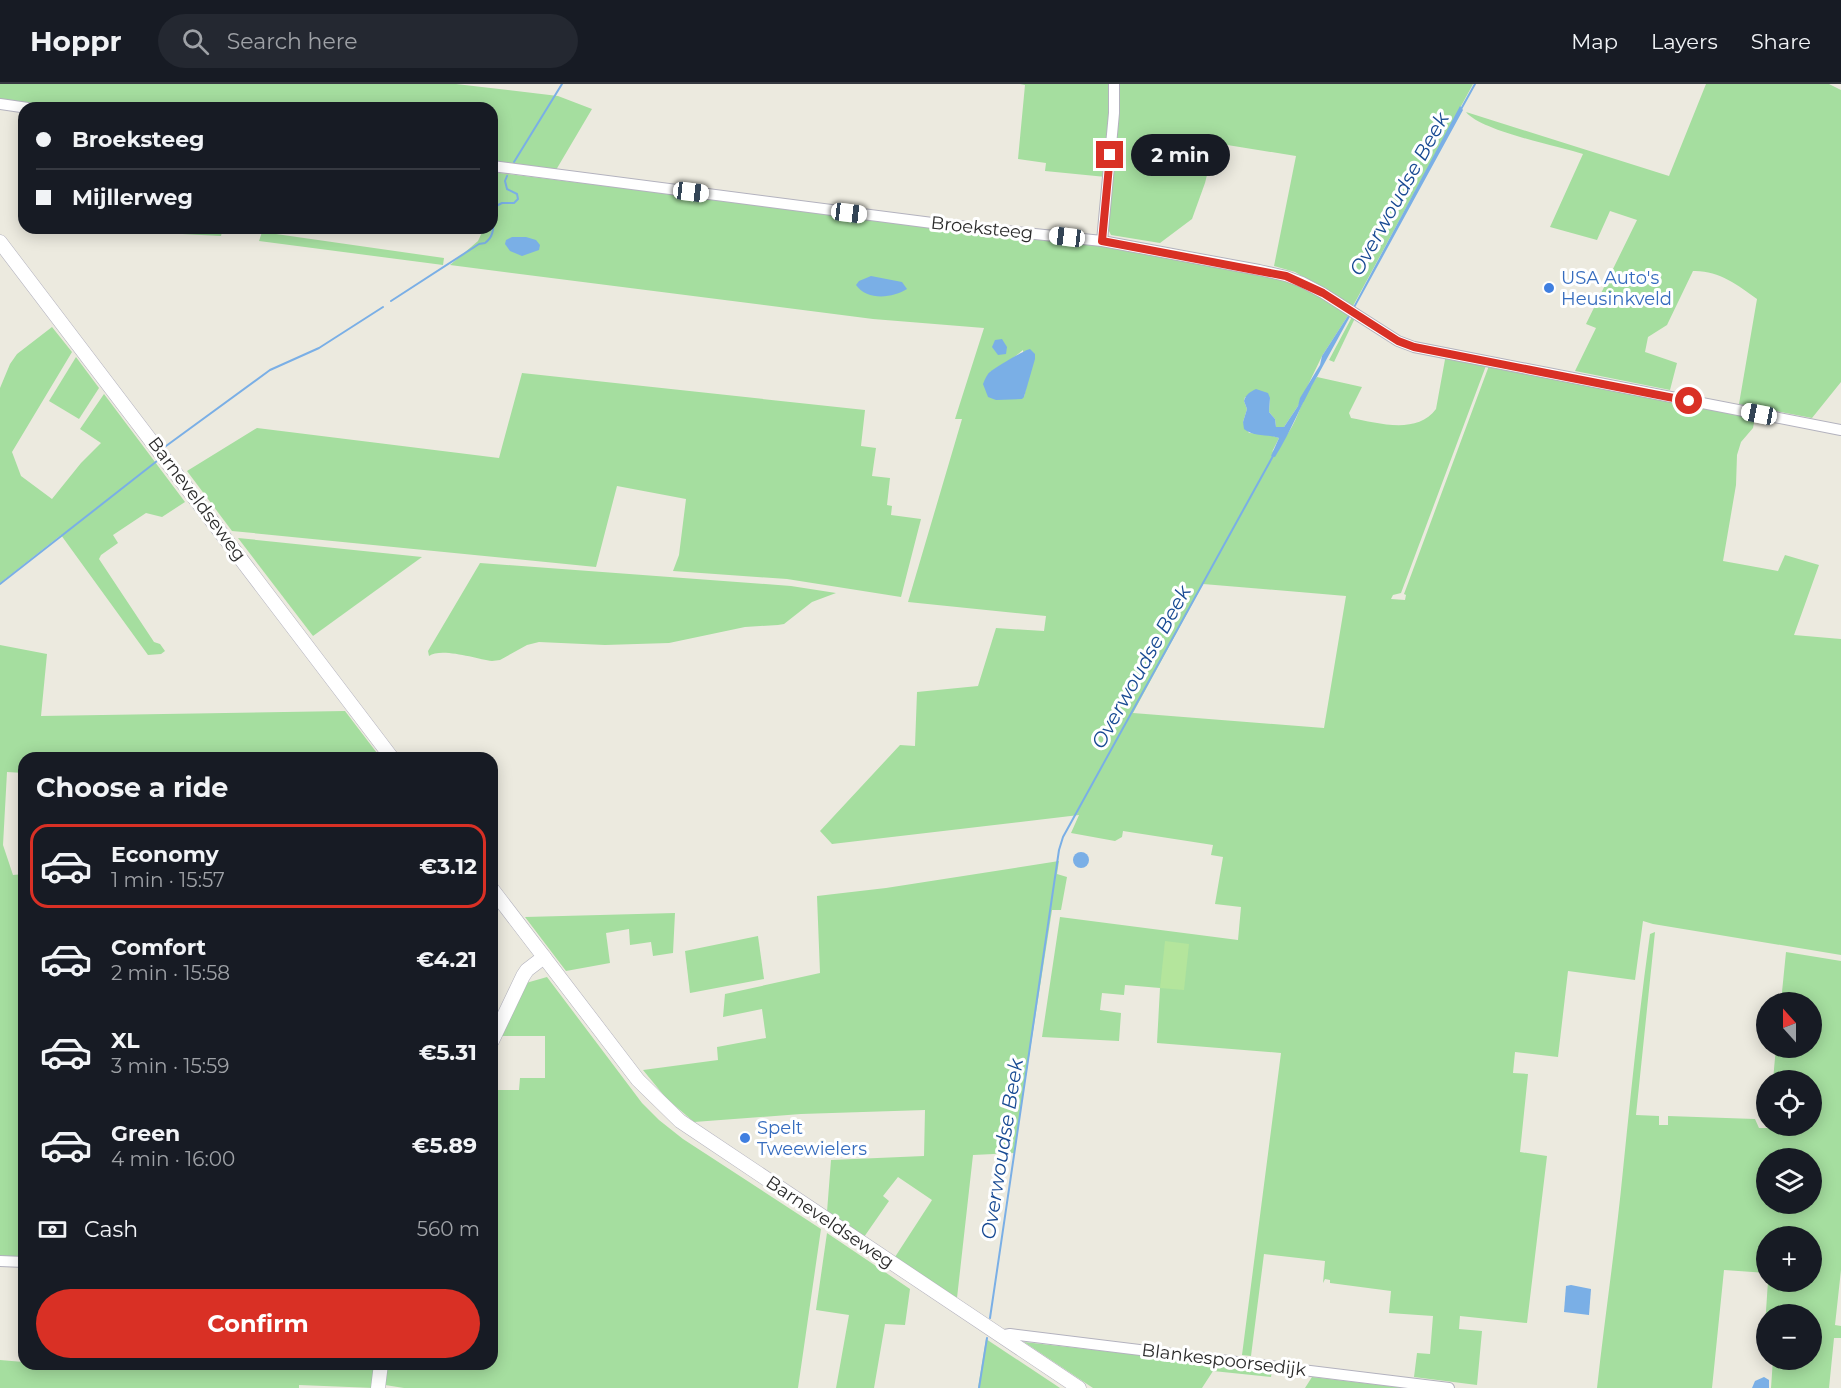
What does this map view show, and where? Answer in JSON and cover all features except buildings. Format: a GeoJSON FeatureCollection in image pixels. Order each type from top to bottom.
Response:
{"type":"FeatureCollection","features":[{"type":"Feature","properties":{"kind":"main road","name":"Barneveldseweg"},"geometry":{"type":"LineString","coordinates":[[0,242],[387,752]]}},
{"type":"Feature","properties":{"kind":"main road","name":"Barneveldseweg"},"geometry":{"type":"LineString","coordinates":[[498,897],[638,1080],[680,1121],[1079,1388]]}},
{"type":"Feature","properties":{"kind":"main road"},"geometry":{"type":"LineString","coordinates":[[498,1029],[527,970],[544,957]]}},
{"type":"Feature","properties":{"kind":"main road"},"geometry":{"type":"LineString","coordinates":[[378,1388],[380,1370]]}},
{"type":"Feature","properties":{"kind":"street"},"geometry":{"type":"LineString","coordinates":[[1102,241],[1114,112],[1114,84]]}},
{"type":"Feature","properties":{"kind":"street"},"geometry":{"type":"LineString","coordinates":[[0,104],[18,107]]}},
{"type":"Feature","properties":{"kind":"street","name":"Broeksteeg"},"geometry":{"type":"LineString","coordinates":[[498,167],[940,224],[1102,241],[1286,276],[1323,293],[1398,341],[1414,347],[1841,430]]}},
{"type":"Feature","properties":{"kind":"street"},"geometry":{"type":"LineString","coordinates":[[0,1261],[18,1262]]}},
{"type":"Feature","properties":{"kind":"street","name":"Blankespoorsedijk"},"geometry":{"type":"LineString","coordinates":[[999,1336],[1010,1334],[1449,1388]]}},
{"type":"Feature","properties":{"kind":"green space"},"geometry":{"type":"Polygon","coordinates":[[[0,84],[456,84],[558,96],[592,109],[556,170],[498,164],[498,102],[18,103],[0,101],[0,84]]]}},
{"type":"Feature","properties":{"kind":"green space"},"geometry":{"type":"Polygon","coordinates":[[[1020,84],[1111,84],[1106,177],[1045,171],[1046,163],[1018,159],[1025,85],[1020,84]]]}},
{"type":"Feature","properties":{"kind":"green space"},"geometry":{"type":"Polygon","coordinates":[[[1119,84],[1473,84],[1353,306],[1295,272],[1274,266],[1296,156],[1215,143],[1205,183],[1192,219],[1160,243],[1111,235],[1108,229],[1119,84]]]}},
{"type":"Feature","properties":{"kind":"green space"},"geometry":{"type":"Polygon","coordinates":[[[1706,84],[1829,84],[1841,90],[1841,382],[1812,418],[1739,404],[1757,299],[1735,284],[1702,271],[1693,271],[1667,325],[1648,337],[1645,352],[1677,363],[1670,390],[1575,371],[1596,328],[1586,324],[1637,220],[1610,211],[1597,240],[1550,227],[1583,154],[1503,132],[1474,119],[1466,112],[1669,176],[1706,84]]]}},
{"type":"Feature","properties":{"kind":"green space"},"geometry":{"type":"Polygon","coordinates":[[[498,173],[817,212],[1057,237],[1290,279],[1351,311],[1322,356],[1298,406],[1284,427],[1276,427],[1275,419],[1269,412],[1270,398],[1245,397],[1247,409],[1243,422],[1249,433],[1267,434],[1279,438],[1272,452],[1288,434],[1306,393],[1317,377],[1362,387],[1349,413],[1351,418],[1385,424],[1408,425],[1428,417],[1436,409],[1446,354],[1487,363],[1401,593],[1393,595],[1391,599],[1405,600],[1406,595],[1404,594],[1490,363],[1755,417],[1753,428],[1741,442],[1737,455],[1736,485],[1723,561],[1778,571],[1785,555],[1819,565],[1794,635],[1841,639],[1841,955],[1643,921],[1635,980],[1568,971],[1558,1057],[1515,1052],[1513,1073],[1528,1074],[1520,1152],[1547,1156],[1527,1323],[1460,1316],[1459,1329],[1482,1331],[1477,1385],[1414,1377],[1417,1353],[1430,1354],[1433,1316],[1389,1313],[1391,1291],[1330,1283],[1330,1280],[1325,1279],[1323,1283],[1325,1261],[1264,1254],[1251,1356],[1242,1355],[1281,1053],[1157,1043],[1160,988],[1125,985],[1124,995],[1102,993],[1100,1010],[1121,1013],[1119,1041],[1042,1037],[1060,917],[1238,940],[1241,907],[1215,904],[1223,857],[1211,855],[1213,845],[1123,831],[1122,837],[1115,841],[1071,833],[1079,815],[832,844],[820,831],[900,745],[915,746],[917,692],[978,686],[996,628],[1044,631],[1046,616],[908,602],[962,419],[955,419],[984,328],[873,319],[450,265],[478,241],[481,234],[498,234],[498,173]],[[1023,350],[1007,363],[990,372],[1024,397],[1027,383],[1023,350]],[[1203,584],[1133,713],[1324,728],[1346,596],[1203,584]]]}},
{"type":"Feature","properties":{"kind":"green space"},"geometry":{"type":"Polygon","coordinates":[[[183,234],[222,234],[221,236],[183,234]]]}},
{"type":"Feature","properties":{"kind":"green space"},"geometry":{"type":"Polygon","coordinates":[[[261,234],[276,234],[444,258],[443,265],[259,241],[261,234]]]}},
{"type":"Feature","properties":{"kind":"green space"},"geometry":{"type":"Polygon","coordinates":[[[1353,315],[1356,316],[1334,362],[1329,360],[1353,315]]]}},
{"type":"Feature","properties":{"kind":"green space"},"geometry":{"type":"Polygon","coordinates":[[[52,327],[72,352],[12,452],[21,476],[52,499],[81,463],[101,443],[80,429],[104,394],[185,502],[162,517],[146,513],[113,535],[118,543],[99,559],[154,642],[160,644],[165,651],[161,654],[148,655],[61,535],[0,583],[0,388],[17,354],[52,327]]]}},
{"type":"Feature","properties":{"kind":"green space"},"geometry":{"type":"Polygon","coordinates":[[[76,357],[99,388],[79,419],[49,401],[76,357]]]}},
{"type":"Feature","properties":{"kind":"green space"},"geometry":{"type":"Polygon","coordinates":[[[522,373],[865,410],[861,446],[876,448],[872,476],[890,478],[887,505],[892,506],[891,515],[921,519],[901,597],[787,579],[673,571],[679,555],[686,499],[617,486],[596,567],[232,531],[187,471],[257,428],[499,458],[522,373]]]}},
{"type":"Feature","properties":{"kind":"green space"},"geometry":{"type":"Polygon","coordinates":[[[238,538],[422,557],[313,636],[238,538]]]}},
{"type":"Feature","properties":{"kind":"green space"},"geometry":{"type":"Polygon","coordinates":[[[480,563],[791,586],[836,593],[812,602],[784,624],[745,627],[669,643],[605,645],[539,642],[527,645],[500,660],[492,661],[450,653],[429,656],[428,651],[480,563]]]}},
{"type":"Feature","properties":{"kind":"green space"},"geometry":{"type":"Polygon","coordinates":[[[0,645],[47,654],[41,716],[345,711],[376,752],[18,752],[18,773],[7,772],[3,845],[13,875],[18,875],[18,1260],[0,1259],[0,645]]]}},
{"type":"Feature","properties":{"kind":"green space"},"geometry":{"type":"Polygon","coordinates":[[[1059,861],[1057,874],[1067,877],[1061,910],[1052,910],[1014,1153],[973,1155],[957,1298],[895,1257],[932,1200],[898,1177],[883,1196],[889,1201],[864,1237],[827,1212],[831,1160],[924,1156],[925,1110],[801,1114],[694,1122],[666,1098],[643,1070],[718,1060],[717,1047],[766,1038],[762,1009],[723,1017],[725,994],[820,973],[817,896],[886,888],[1059,861]]]}},
{"type":"Feature","properties":{"kind":"green space"},"geometry":{"type":"Polygon","coordinates":[[[675,913],[673,953],[653,956],[651,942],[630,945],[629,929],[606,933],[610,963],[566,971],[525,917],[675,913]]]}},
{"type":"Feature","properties":{"kind":"green space"},"geometry":{"type":"Polygon","coordinates":[[[1655,932],[1636,1115],[1659,1116],[1659,1125],[1668,1125],[1668,1116],[1755,1119],[1756,1136],[1822,1136],[1822,1070],[1774,1070],[1775,1058],[1822,1058],[1822,992],[1782,992],[1786,952],[1841,961],[1841,1270],[1835,1325],[1841,1326],[1841,1338],[1834,1338],[1829,1388],[1771,1388],[1772,1370],[1822,1370],[1822,1304],[1766,1304],[1767,1292],[1822,1292],[1822,1226],[1756,1226],[1756,1272],[1724,1270],[1712,1388],[1597,1388],[1650,934],[1655,932]]]}},
{"type":"Feature","properties":{"kind":"green space"},"geometry":{"type":"Polygon","coordinates":[[[758,936],[764,979],[690,993],[685,951],[758,936]]]}},
{"type":"Feature","properties":{"kind":"green space"},"geometry":{"type":"Polygon","coordinates":[[[1165,941],[1189,944],[1184,990],[1160,988],[1165,941]]]}},
{"type":"Feature","properties":{"kind":"green space"},"geometry":{"type":"Polygon","coordinates":[[[547,977],[642,1103],[659,1120],[683,1139],[821,1229],[798,1388],[404,1388],[385,1385],[386,1370],[498,1370],[498,1090],[519,1090],[520,1078],[545,1078],[545,1036],[501,1036],[526,983],[547,977]]]}},
{"type":"Feature","properties":{"kind":"green space"},"geometry":{"type":"Polygon","coordinates":[[[827,1233],[910,1289],[905,1325],[885,1324],[874,1388],[836,1388],[849,1315],[816,1310],[827,1233]]]}},
{"type":"Feature","properties":{"kind":"green space"},"geometry":{"type":"Polygon","coordinates":[[[986,1339],[1060,1388],[978,1388],[986,1339]]]}},
{"type":"Feature","properties":{"kind":"green space"},"geometry":{"type":"Polygon","coordinates":[[[1024,1342],[1272,1370],[1271,1377],[1213,1371],[1202,1388],[1093,1388],[1024,1342]]]}},
{"type":"Feature","properties":{"kind":"green space"},"geometry":{"type":"Polygon","coordinates":[[[0,1360],[18,1362],[18,1370],[375,1370],[374,1388],[299,1385],[299,1388],[0,1388],[0,1360]]]}},
{"type":"Feature","properties":{"kind":"green space"},"geometry":{"type":"Polygon","coordinates":[[[1312,1377],[1405,1388],[1305,1388],[1312,1377]]]}},
{"type":"Feature","properties":{"kind":"water"},"geometry":{"type":"Polygon","coordinates":[[[1460,106],[1463,110],[1312,385],[1281,447],[1275,457],[1271,456],[1279,438],[1248,432],[1244,429],[1246,397],[1256,389],[1268,393],[1269,412],[1275,419],[1276,427],[1284,427],[1320,365],[1322,356],[1351,311],[1460,106]]]}},
{"type":"Feature","properties":{"kind":"water"},"geometry":{"type":"Polygon","coordinates":[[[512,237],[536,240],[540,245],[539,250],[522,256],[510,251],[505,244],[506,240],[512,237]]]}},
{"type":"Feature","properties":{"kind":"water"},"geometry":{"type":"Polygon","coordinates":[[[871,276],[902,282],[907,289],[888,296],[867,294],[856,285],[859,281],[871,276]]]}},
{"type":"Feature","properties":{"kind":"water"},"geometry":{"type":"Polygon","coordinates":[[[1002,339],[1007,347],[1006,354],[998,355],[992,347],[995,340],[1002,339]]]}},
{"type":"Feature","properties":{"kind":"water"},"geometry":{"type":"Polygon","coordinates":[[[1030,349],[1035,354],[1035,359],[1024,397],[996,400],[988,397],[983,384],[988,374],[1030,349]]]}},
{"type":"Feature","properties":{"kind":"water"},"geometry":{"type":"Polygon","coordinates":[[[1078,852],[1084,852],[1089,860],[1087,866],[1078,868],[1073,863],[1073,857],[1078,852]]]}},
{"type":"Feature","properties":{"kind":"water"},"geometry":{"type":"Polygon","coordinates":[[[1566,1286],[1591,1289],[1589,1315],[1564,1312],[1566,1286]]]}},
{"type":"Feature","properties":{"kind":"water"},"geometry":{"type":"Polygon","coordinates":[[[1764,1377],[1769,1380],[1769,1388],[1752,1388],[1755,1381],[1764,1377]]]}},
{"type":"Feature","properties":{"kind":"waterway"},"geometry":{"type":"LineString","coordinates":[[514,162],[562,84]]}},
{"type":"Feature","properties":{"kind":"waterway","name":"Overwoudse Beek"},"geometry":{"type":"LineString","coordinates":[[1460,111],[1475,84]]}},
{"type":"Feature","properties":{"kind":"waterway"},"geometry":{"type":"LineString","coordinates":[[498,205],[514,203],[518,199],[517,194],[507,189],[505,181],[507,176]]}},
{"type":"Feature","properties":{"kind":"waterway"},"geometry":{"type":"LineString","coordinates":[[391,301],[479,244],[485,243],[492,234]]}},
{"type":"Feature","properties":{"kind":"waterway"},"geometry":{"type":"LineString","coordinates":[[166,446],[270,370],[319,348],[383,307]]}},
{"type":"Feature","properties":{"kind":"waterway","name":"Overwoudse Beek"},"geometry":{"type":"LineString","coordinates":[[1303,401],[1310,387]]}},
{"type":"Feature","properties":{"kind":"waterway","name":"Overwoudse Beek"},"geometry":{"type":"LineString","coordinates":[[990,1318],[1059,850],[1063,837],[1273,456]]}},
{"type":"Feature","properties":{"kind":"waterway"},"geometry":{"type":"LineString","coordinates":[[0,584],[157,461]]}},
{"type":"Feature","properties":{"kind":"waterway","name":"Overwoudse Beek"},"geometry":{"type":"LineString","coordinates":[[979,1388],[987,1338]]}},
{"type":"Feature","properties":{"kind":"place","name":"USA Auto's Heusinkveld"},"geometry":{"type":"Point","coordinates":[1549,288]}},
{"type":"Feature","properties":{"kind":"place","name":"Spelt Tweewielers"},"geometry":{"type":"Point","coordinates":[745,1138]}},
{"type":"Feature","properties":{"kind":"route"},"geometry":{"type":"LineString","coordinates":[[1110,155],[1102,241],[1286,276],[1323,293],[1398,341],[1414,347],[1689,401]]}}]}
